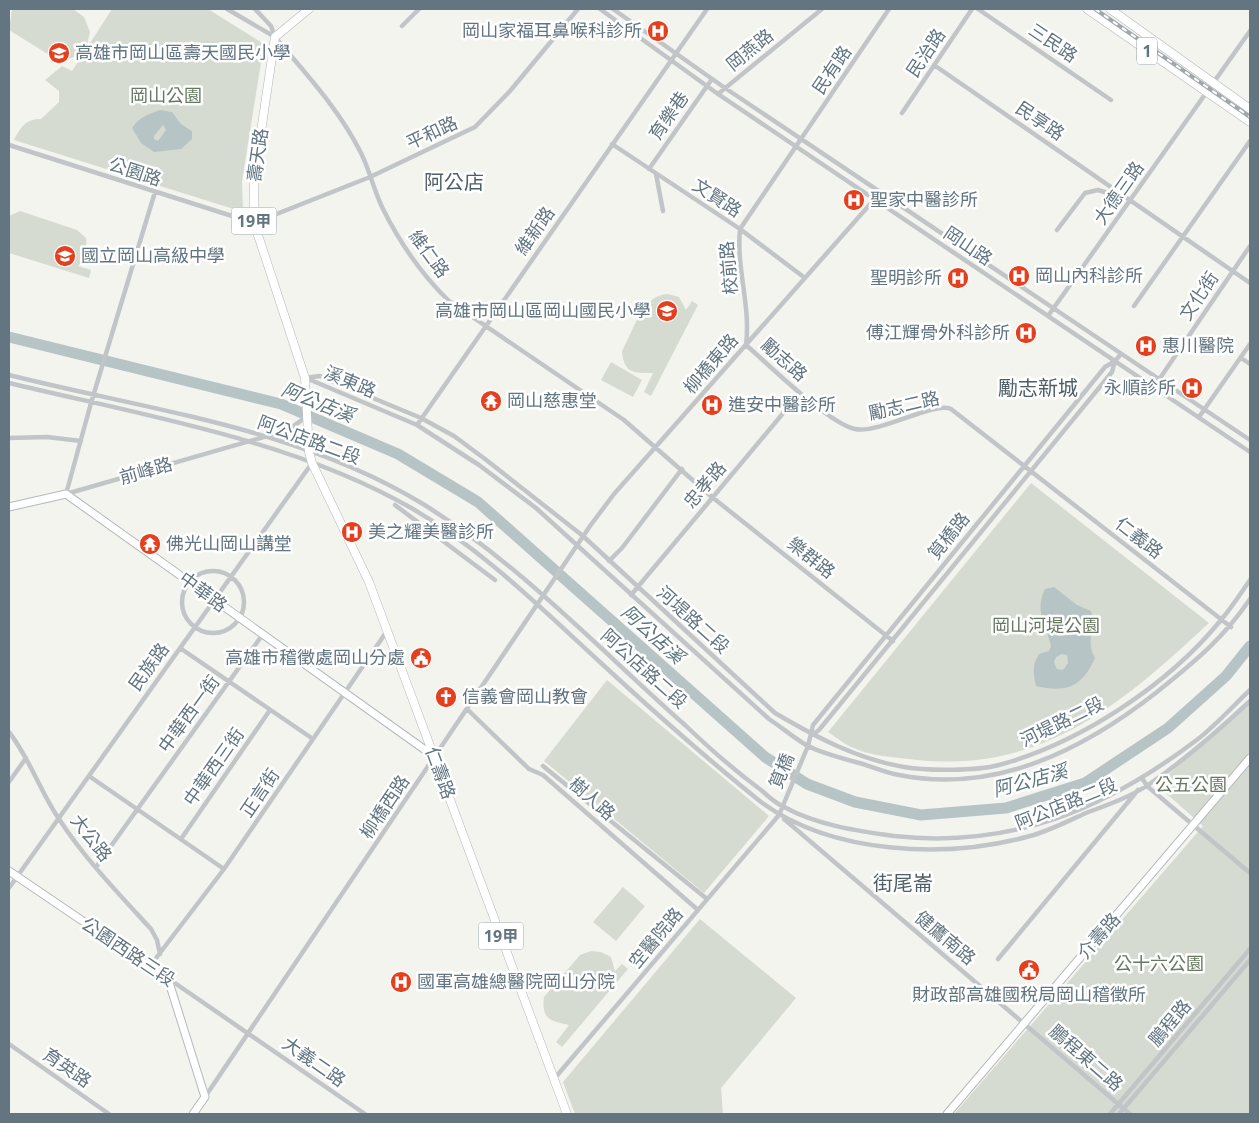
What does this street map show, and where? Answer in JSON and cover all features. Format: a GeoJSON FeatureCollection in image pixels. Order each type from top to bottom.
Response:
{"type":"FeatureCollection","features":[{"type":"Feature","properties":{"kind":"main road"},"geometry":{"type":"LineString","coordinates":[[275,37],[309,9]]}},
{"type":"Feature","properties":{"kind":"main road","name":"1"},"geometry":{"type":"LineString","coordinates":[[1087,9],[1250,122]]}},
{"type":"Feature","properties":{"kind":"main road","name":"1"},"geometry":{"type":"LineString","coordinates":[[1110,9],[1250,109]]}},
{"type":"Feature","properties":{"kind":"main road","name":"壽天路"},"geometry":{"type":"LineString","coordinates":[[275,37],[254,179],[254,222],[305,378],[308,416]]}},
{"type":"Feature","properties":{"kind":"main road","name":"仁壽路"},"geometry":{"type":"LineString","coordinates":[[308,416],[309,452],[312,463],[369,582],[567,1114]]}},
{"type":"Feature","properties":{"kind":"main road","name":"前峰路"},"geometry":{"type":"LineString","coordinates":[[9,507],[66,494]]}},
{"type":"Feature","properties":{"kind":"main road","name":"中華路"},"geometry":{"type":"LineString","coordinates":[[66,494],[435,758]]}},
{"type":"Feature","properties":{"kind":"main road","name":"介壽路"},"geometry":{"type":"LineString","coordinates":[[947,1114],[1250,758]]}},
{"type":"Feature","properties":{"kind":"main road","name":"公園西路三段"},"geometry":{"type":"LineString","coordinates":[[9,871],[168,979]]}},
{"type":"Feature","properties":{"kind":"main road"},"geometry":{"type":"LineString","coordinates":[[168,979],[205,1097],[193,1114]]}},
{"type":"Feature","properties":{"kind":"street"},"geometry":{"type":"LineString","coordinates":[[227,9],[275,37]]}},
{"type":"Feature","properties":{"kind":"street","name":"維仁路"},"geometry":{"type":"LineString","coordinates":[[256,9],[271,26],[275,37],[343,121],[361,154],[383,208],[420,270],[449,301],[624,420],[682,469]]}},
{"type":"Feature","properties":{"kind":"street"},"geometry":{"type":"LineString","coordinates":[[402,26],[419,9]]}},
{"type":"Feature","properties":{"kind":"street","name":"平和路"},"geometry":{"type":"LineString","coordinates":[[254,222],[370,177],[475,128],[510,91],[578,9]]}},
{"type":"Feature","properties":{"kind":"street","name":"岡山路"},"geometry":{"type":"LineString","coordinates":[[600,9],[718,94],[1250,452]]}},
{"type":"Feature","properties":{"kind":"street","name":"岡山路"},"geometry":{"type":"LineString","coordinates":[[613,9],[880,193],[1250,440]]}},
{"type":"Feature","properties":{"kind":"street","name":"維新路"},"geometry":{"type":"LineString","coordinates":[[417,425],[708,9]]}},
{"type":"Feature","properties":{"kind":"street","name":"岡燕路"},"geometry":{"type":"LineString","coordinates":[[718,94],[822,9]]}},
{"type":"Feature","properties":{"kind":"street","name":"民有路"},"geometry":{"type":"LineString","coordinates":[[798,147],[889,9]]}},
{"type":"Feature","properties":{"kind":"street","name":"民治路"},"geometry":{"type":"LineString","coordinates":[[902,113],[972,9]]}},
{"type":"Feature","properties":{"kind":"street","name":"三民路"},"geometry":{"type":"LineString","coordinates":[[978,9],[1112,100]]}},
{"type":"Feature","properties":{"kind":"street"},"geometry":{"type":"LineString","coordinates":[[1213,84],[1250,31]]}},
{"type":"Feature","properties":{"kind":"street","name":"民享路"},"geometry":{"type":"LineString","coordinates":[[934,65],[1130,200]]}},
{"type":"Feature","properties":{"kind":"street","name":"育樂巷"},"geometry":{"type":"LineString","coordinates":[[649,169],[712,79]]}},
{"type":"Feature","properties":{"kind":"street","name":"大德三路"},"geometry":{"type":"LineString","coordinates":[[1048,316],[1213,84]]}},
{"type":"Feature","properties":{"kind":"street"},"geometry":{"type":"LineString","coordinates":[[1134,306],[1250,141]]}},
{"type":"Feature","properties":{"kind":"street","name":"文賢路"},"geometry":{"type":"LineString","coordinates":[[612,144],[740,229],[805,278]]}},
{"type":"Feature","properties":{"kind":"street","name":"公園路"},"geometry":{"type":"LineString","coordinates":[[9,145],[254,222]]}},
{"type":"Feature","properties":{"kind":"street","name":"校前路"},"geometry":{"type":"LineString","coordinates":[[746,345],[748,324],[738,244],[740,229],[798,147]]}},
{"type":"Feature","properties":{"kind":"street"},"geometry":{"type":"LineString","coordinates":[[656,174],[663,211]]}},
{"type":"Feature","properties":{"kind":"street"},"geometry":{"type":"LineString","coordinates":[[1057,230],[1085,193],[1098,190],[1130,200],[1250,283]]}},
{"type":"Feature","properties":{"kind":"street"},"geometry":{"type":"LineString","coordinates":[[66,494],[93,396],[155,192]]}},
{"type":"Feature","properties":{"kind":"street"},"geometry":{"type":"LineString","coordinates":[[874,199],[880,193]]}},
{"type":"Feature","properties":{"kind":"street","name":"柳橋東路"},"geometry":{"type":"LineString","coordinates":[[548,590],[614,494],[874,199]]}},
{"type":"Feature","properties":{"kind":"street","name":"文化街"},"geometry":{"type":"LineString","coordinates":[[1154,387],[1250,246]]}},
{"type":"Feature","properties":{"kind":"street"},"geometry":{"type":"LineString","coordinates":[[1199,417],[1250,344]]}},
{"type":"Feature","properties":{"kind":"street","name":"勵志路"},"geometry":{"type":"LineString","coordinates":[[746,345],[800,393],[852,428]]}},
{"type":"Feature","properties":{"kind":"street","name":"筧橋路"},"geometry":{"type":"LineString","coordinates":[[812,735],[819,730],[893,641],[1112,372],[1121,354]]}},
{"type":"Feature","properties":{"kind":"street"},"geometry":{"type":"LineString","coordinates":[[1241,358],[1250,364]]}},
{"type":"Feature","properties":{"kind":"street","name":"筧橋路"},"geometry":{"type":"LineString","coordinates":[[808,746],[814,725],[1104,366],[1116,361]]}},
{"type":"Feature","properties":{"kind":"street","name":"阿公店路二段"},"geometry":{"type":"LineString","coordinates":[[9,375],[264,436],[378,480],[420,503],[483,546],[543,596],[720,757],[782,807],[841,827],[868,833],[932,840],[992,836],[1025,829],[1077,810],[1142,778],[1201,737],[1250,690]]}},
{"type":"Feature","properties":{"kind":"street","name":"溪東路"},"geometry":{"type":"LineString","coordinates":[[305,378],[320,376],[421,418],[454,436],[584,536]]}},
{"type":"Feature","properties":{"kind":"street","name":"溪東路"},"geometry":{"type":"LineString","coordinates":[[305,378],[417,425],[479,465],[536,508],[578,545]]}},
{"type":"Feature","properties":{"kind":"street"},"geometry":{"type":"LineString","coordinates":[[33,389],[35,382]]}},
{"type":"Feature","properties":{"kind":"street","name":"阿公店路二段"},"geometry":{"type":"LineString","coordinates":[[9,383],[248,441],[312,463],[376,489],[415,510],[478,554],[538,605],[659,716],[779,815],[810,830],[839,839],[926,849],[962,848],[1032,836],[1147,786],[1205,743],[1250,701]]}},
{"type":"Feature","properties":{"kind":"street","name":"忠孝路"},"geometry":{"type":"LineString","coordinates":[[631,594],[800,393]]}},
{"type":"Feature","properties":{"kind":"street"},"geometry":{"type":"LineString","coordinates":[[1076,401],[1083,407]]}},
{"type":"Feature","properties":{"kind":"street","name":"勵志二路"},"geometry":{"type":"LineString","coordinates":[[852,428],[864,429],[883,426],[948,408],[1031,471]]}},
{"type":"Feature","properties":{"kind":"street"},"geometry":{"type":"LineString","coordinates":[[167,421],[169,412]]}},
{"type":"Feature","properties":{"kind":"street","name":"前峰路"},"geometry":{"type":"LineString","coordinates":[[66,494],[282,431],[294,427],[308,416]]}},
{"type":"Feature","properties":{"kind":"street"},"geometry":{"type":"LineString","coordinates":[[9,438],[47,437],[81,441]]}},
{"type":"Feature","properties":{"kind":"street","name":"民族路"},"geometry":{"type":"LineString","coordinates":[[9,888],[312,463]]}},
{"type":"Feature","properties":{"kind":"street"},"geometry":{"type":"LineString","coordinates":[[609,560],[622,548],[682,469]]}},
{"type":"Feature","properties":{"kind":"street","name":"樂群路"},"geometry":{"type":"LineString","coordinates":[[682,469],[712,497],[893,641]]}},
{"type":"Feature","properties":{"kind":"street","name":"仁義路"},"geometry":{"type":"LineString","coordinates":[[1031,471],[1231,627]]}},
{"type":"Feature","properties":{"kind":"street"},"geometry":{"type":"LineString","coordinates":[[395,505],[495,580]]}},
{"type":"Feature","properties":{"kind":"street"},"geometry":{"type":"LineString","coordinates":[[974,528],[980,533]]}},
{"type":"Feature","properties":{"kind":"street","name":"河堤路二段"},"geometry":{"type":"LineString","coordinates":[[584,536],[637,588],[775,713],[812,735],[849,752],[904,767],[942,769],[996,766],[1040,752],[1125,706],[1186,656],[1221,620],[1250,580]]}},
{"type":"Feature","properties":{"kind":"street","name":"河堤路二段"},"geometry":{"type":"LineString","coordinates":[[578,545],[769,719],[808,746],[900,776],[946,779],[999,775],[1076,747],[1132,712],[1193,663],[1231,627],[1250,599]]}},
{"type":"Feature","properties":{"kind":"street"},"geometry":{"type":"LineString","coordinates":[[213,570],[231,576],[243,592],[244,602],[240,618],[232,627],[223,632],[213,633],[195,628],[188,620],[181,602],[183,592],[189,582],[203,572],[213,570]]}},
{"type":"Feature","properties":{"kind":"street","name":"柳橋西路"},"geometry":{"type":"LineString","coordinates":[[205,1097],[548,590]]}},
{"type":"Feature","properties":{"kind":"street","name":"正言街"},"geometry":{"type":"LineString","coordinates":[[150,966],[224,869],[387,631]]}},
{"type":"Feature","properties":{"kind":"street","name":"中華西一街"},"geometry":{"type":"LineString","coordinates":[[96,868],[263,634]]}},
{"type":"Feature","properties":{"kind":"street"},"geometry":{"type":"LineString","coordinates":[[180,648],[313,740]]}},
{"type":"Feature","properties":{"kind":"street"},"geometry":{"type":"LineString","coordinates":[[613,674],[620,666]]}},
{"type":"Feature","properties":{"kind":"street"},"geometry":{"type":"LineString","coordinates":[[659,716],[666,708]]}},
{"type":"Feature","properties":{"kind":"street","name":"中華西三街"},"geometry":{"type":"LineString","coordinates":[[180,839],[270,710]]}},
{"type":"Feature","properties":{"kind":"street","name":"樹人路"},"geometry":{"type":"LineString","coordinates":[[468,710],[529,769],[543,775],[698,910]]}},
{"type":"Feature","properties":{"kind":"street","name":"大公路"},"geometry":{"type":"LineString","coordinates":[[9,732],[26,758],[58,819],[96,868],[151,929],[157,940],[160,954]]}},
{"type":"Feature","properties":{"kind":"street","name":"筧橋"},"geometry":{"type":"LineString","coordinates":[[779,815],[808,746]]}},
{"type":"Feature","properties":{"kind":"street"},"geometry":{"type":"LineString","coordinates":[[9,782],[26,758]]}},
{"type":"Feature","properties":{"kind":"street"},"geometry":{"type":"LineString","coordinates":[[543,766],[707,899]]}},
{"type":"Feature","properties":{"kind":"street"},"geometry":{"type":"LineString","coordinates":[[89,776],[224,869]]}},
{"type":"Feature","properties":{"kind":"street"},"geometry":{"type":"LineString","coordinates":[[1142,778],[1147,786],[1250,873]]}},
{"type":"Feature","properties":{"kind":"street"},"geometry":{"type":"LineString","coordinates":[[998,959],[1139,789]]}},
{"type":"Feature","properties":{"kind":"street","name":"空醫院路"},"geometry":{"type":"LineString","coordinates":[[554,1080],[779,815]]}},
{"type":"Feature","properties":{"kind":"street","name":"健鷹南路"},"geometry":{"type":"LineString","coordinates":[[779,815],[1024,1023]]}},
{"type":"Feature","properties":{"kind":"street"},"geometry":{"type":"LineString","coordinates":[[622,844],[629,836]]}},
{"type":"Feature","properties":{"kind":"street"},"geometry":{"type":"LineString","coordinates":[[926,849],[932,840]]}},
{"type":"Feature","properties":{"kind":"street","name":"鵬程路"},"geometry":{"type":"LineString","coordinates":[[1110,1114],[1250,950]]}},
{"type":"Feature","properties":{"kind":"street","name":"鵬程路"},"geometry":{"type":"LineString","coordinates":[[1119,1114],[1250,960]]}},
{"type":"Feature","properties":{"kind":"street","name":"公園西路三段"},"geometry":{"type":"LineString","coordinates":[[168,979],[247,1033]]}},
{"type":"Feature","properties":{"kind":"street","name":"鵬程東二路"},"geometry":{"type":"LineString","coordinates":[[1024,1023],[1130,1114]]}},
{"type":"Feature","properties":{"kind":"street","name":"大義二路"},"geometry":{"type":"LineString","coordinates":[[247,1033],[365,1114]]}},
{"type":"Feature","properties":{"kind":"street","name":"育英路"},"geometry":{"type":"LineString","coordinates":[[9,1044],[109,1114]]}},
{"type":"Feature","properties":{"kind":"green space","name":"高雄市岡山區壽天國民小學"},"geometry":{"type":"Polygon","coordinates":[[[12,9],[73,9],[84,17],[90,32],[87,45],[78,56],[59,61],[9,30],[12,9]]]}},
{"type":"Feature","properties":{"kind":"green space","name":"岡山公園"},"geometry":{"type":"Polygon","coordinates":[[[112,9],[208,9],[264,44],[242,181],[243,212],[14,140],[27,122],[41,119],[59,102],[59,91],[45,80],[62,66],[72,71],[112,9]]]}},
{"type":"Feature","properties":{"kind":"green space"},"geometry":{"type":"Polygon","coordinates":[[[20,211],[77,230],[86,238],[87,256],[78,266],[91,270],[89,278],[9,253],[9,216],[20,211]]]}},
{"type":"Feature","properties":{"kind":"green space"},"geometry":{"type":"Polygon","coordinates":[[[668,294],[679,297],[686,310],[692,301],[698,305],[651,396],[644,392],[653,373],[631,371],[625,364],[622,351],[645,307],[659,296],[668,294]]]}},
{"type":"Feature","properties":{"kind":"green space"},"geometry":{"type":"Polygon","coordinates":[[[611,362],[642,380],[633,397],[601,380],[611,362]]]}},
{"type":"Feature","properties":{"kind":"green space","name":"岡山河堤公園"},"geometry":{"type":"Polygon","coordinates":[[[1031,483],[1209,623],[1145,680],[1112,705],[1078,726],[1042,743],[1004,755],[962,761],[917,760],[885,756],[851,747],[828,732],[1031,483]]]}},
{"type":"Feature","properties":{"kind":"green space"},"geometry":{"type":"Polygon","coordinates":[[[607,680],[769,816],[704,893],[544,761],[607,680]]]}},
{"type":"Feature","properties":{"kind":"green space"},"geometry":{"type":"Polygon","coordinates":[[[1250,701],[1250,1114],[954,1114],[1203,826],[1159,787],[1161,781],[1250,701]]]}},
{"type":"Feature","properties":{"kind":"green space"},"geometry":{"type":"Polygon","coordinates":[[[623,887],[645,906],[616,941],[593,922],[623,887]]]}},
{"type":"Feature","properties":{"kind":"green space"},"geometry":{"type":"Polygon","coordinates":[[[700,919],[796,998],[721,1088],[723,1114],[575,1114],[563,1082],[700,919]]]}},
{"type":"Feature","properties":{"kind":"green space"},"geometry":{"type":"Polygon","coordinates":[[[591,951],[601,952],[611,957],[615,971],[622,964],[628,969],[562,1047],[556,1042],[569,1025],[552,1020],[546,1015],[543,1005],[544,997],[580,955],[591,951]]]}},
{"type":"Feature","properties":{"kind":"shaded area"},"geometry":{"type":"Polygon","coordinates":[[[160,110],[172,112],[181,124],[192,131],[192,139],[181,149],[154,152],[141,143],[132,128],[141,119],[160,110]],[[163,125],[154,136],[154,139],[158,141],[166,130],[163,125]]]}},
{"type":"Feature","properties":{"kind":"shaded area"},"geometry":{"type":"Polygon","coordinates":[[[1054,587],[1077,605],[1091,611],[1091,646],[1095,658],[1085,676],[1072,686],[1065,688],[1056,689],[1036,686],[1035,662],[1039,654],[1049,651],[1051,646],[1041,611],[1042,597],[1045,589],[1054,587]],[[1062,654],[1056,657],[1054,662],[1057,669],[1063,670],[1068,663],[1067,655],[1062,654]]]}},
{"type":"Feature","properties":{"kind":"waterway","name":"阿公店溪"},"geometry":{"type":"LineString","coordinates":[[9,337],[281,404],[398,454],[478,502],[765,757],[807,784],[855,802],[921,815],[1006,808],[1085,783],[1168,728],[1226,676],[1250,646]]}},
{"type":"Feature","properties":{"kind":"railway"},"geometry":{"type":"LineString","coordinates":[[1095,9],[1250,117]]}},
{"type":"Feature","properties":{"kind":"place","name":"岡山家福耳鼻喉科診所"},"geometry":{"type":"Point","coordinates":[658,31]}},
{"type":"Feature","properties":{"kind":"place","name":"高雄市岡山區壽天國民小學"},"geometry":{"type":"Point","coordinates":[59,53]}},
{"type":"Feature","properties":{"kind":"place","name":"聖家中醫診所"},"geometry":{"type":"Point","coordinates":[854,200]}},
{"type":"Feature","properties":{"kind":"place","name":"國立岡山高級中學"},"geometry":{"type":"Point","coordinates":[65,256]}},
{"type":"Feature","properties":{"kind":"place","name":"岡山內科診所"},"geometry":{"type":"Point","coordinates":[1019,276]}},
{"type":"Feature","properties":{"kind":"place","name":"聖明診所"},"geometry":{"type":"Point","coordinates":[958,278]}},
{"type":"Feature","properties":{"kind":"place","name":"高雄市岡山區岡山國民小學"},"geometry":{"type":"Point","coordinates":[667,311]}},
{"type":"Feature","properties":{"kind":"place","name":"傅江輝骨外科診所"},"geometry":{"type":"Point","coordinates":[1026,333]}},
{"type":"Feature","properties":{"kind":"place","name":"惠川醫院"},"geometry":{"type":"Point","coordinates":[1146,346]}},
{"type":"Feature","properties":{"kind":"place","name":"永順診所"},"geometry":{"type":"Point","coordinates":[1192,388]}},
{"type":"Feature","properties":{"kind":"place","name":"岡山慈惠堂"},"geometry":{"type":"Point","coordinates":[491,401]}},
{"type":"Feature","properties":{"kind":"place","name":"進安中醫診所"},"geometry":{"type":"Point","coordinates":[712,405]}},
{"type":"Feature","properties":{"kind":"place","name":"美之耀美醫診所"},"geometry":{"type":"Point","coordinates":[352,532]}},
{"type":"Feature","properties":{"kind":"place","name":"佛光山岡山講堂"},"geometry":{"type":"Point","coordinates":[150,544]}},
{"type":"Feature","properties":{"kind":"place","name":"高雄市稽徵處岡山分處"},"geometry":{"type":"Point","coordinates":[421,658]}},
{"type":"Feature","properties":{"kind":"place","name":"信義會岡山教會"},"geometry":{"type":"Point","coordinates":[446,697]}},
{"type":"Feature","properties":{"kind":"place","name":"財政部高雄國稅局岡山稽徵所"},"geometry":{"type":"Point","coordinates":[1029,970]}},
{"type":"Feature","properties":{"kind":"place","name":"國軍高雄總醫院岡山分院"},"geometry":{"type":"Point","coordinates":[401,982]}},
{"type":"Feature","properties":{"kind":"district","name":"阿公店"},"geometry":{"type":"Point","coordinates":[454,182]}},
{"type":"Feature","properties":{"kind":"district","name":"勵志新城"},"geometry":{"type":"Point","coordinates":[1038,388]}},
{"type":"Feature","properties":{"kind":"district","name":"街尾崙"},"geometry":{"type":"Point","coordinates":[903,883]}},
{"type":"Feature","properties":{"kind":"park label","name":"公五公園"},"geometry":{"type":"Point","coordinates":[1191,785]}},
{"type":"Feature","properties":{"kind":"park label","name":"公十六公園"},"geometry":{"type":"Point","coordinates":[1159,964]}}]}
